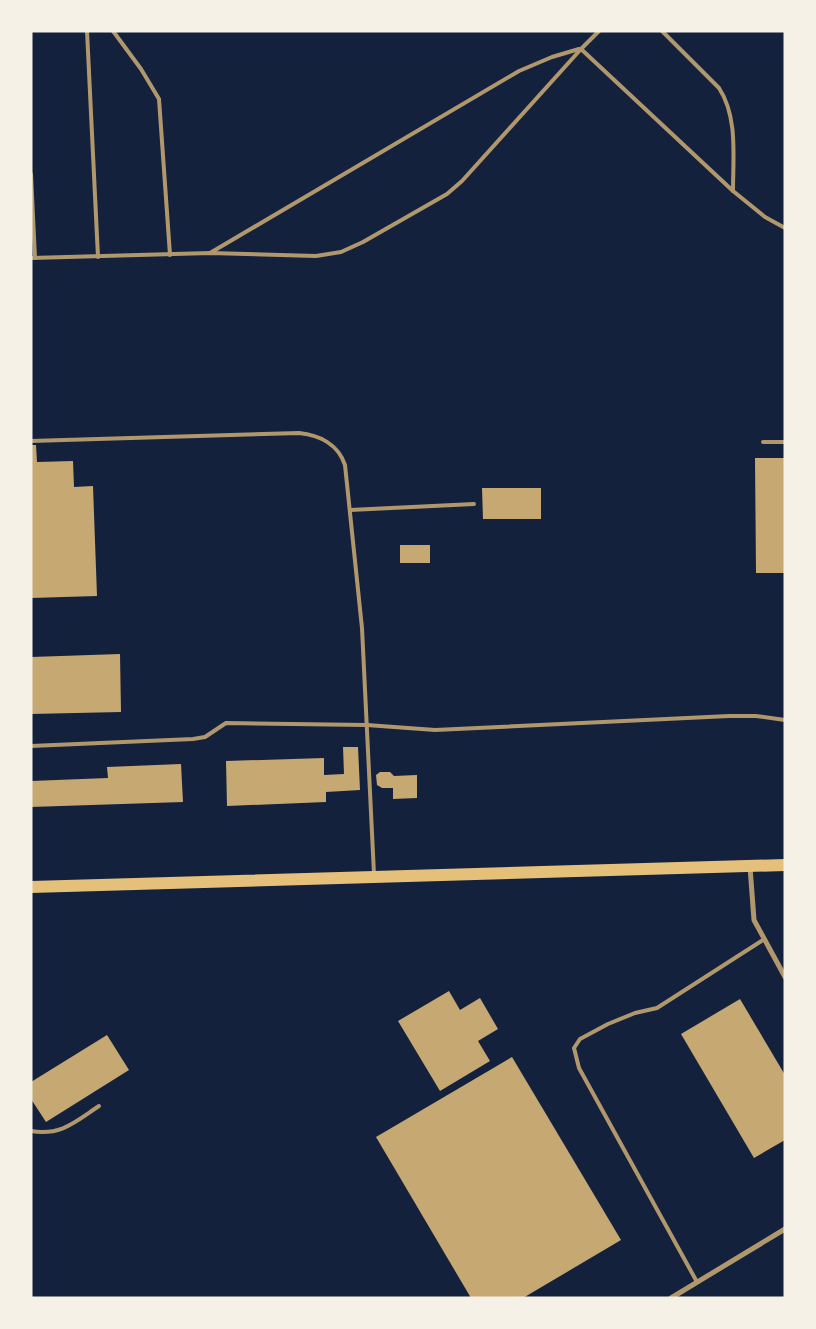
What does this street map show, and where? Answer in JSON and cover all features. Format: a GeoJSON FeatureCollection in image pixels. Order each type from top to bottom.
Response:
{"type":"FeatureCollection","features":[{"type":"Feature","properties":{"kind":"main road"},"geometry":{"type":"LineString","coordinates":[[31,887],[785,865]]}},
{"type":"Feature","properties":{"kind":"street"},"geometry":{"type":"LineString","coordinates":[[750,866],[754,920],[763,940],[785,977]]}},
{"type":"Feature","properties":{"kind":"street"},"geometry":{"type":"LineString","coordinates":[[671,1298],[785,1228]]}},
{"type":"Feature","properties":{"kind":"lane"},"geometry":{"type":"LineString","coordinates":[[87,31],[98,257]]}},
{"type":"Feature","properties":{"kind":"lane"},"geometry":{"type":"LineString","coordinates":[[112,31],[141,69],[159,99],[170,256]]}},
{"type":"Feature","properties":{"kind":"lane"},"geometry":{"type":"LineString","coordinates":[[31,174],[33,258],[170,256],[210,253],[316,256],[341,252],[363,242],[447,194],[462,181],[581,49],[600,31]]}},
{"type":"Feature","properties":{"kind":"lane"},"geometry":{"type":"LineString","coordinates":[[662,31],[719,88],[726,98],[733,136],[733,191]]}},
{"type":"Feature","properties":{"kind":"lane"},"geometry":{"type":"LineString","coordinates":[[210,253],[518,71],[552,57],[581,49]]}},
{"type":"Feature","properties":{"kind":"lane"},"geometry":{"type":"LineString","coordinates":[[581,49],[733,191],[765,217],[785,228]]}},
{"type":"Feature","properties":{"kind":"lane"},"geometry":{"type":"LineString","coordinates":[[31,441],[309,434],[327,441],[343,459],[362,628],[374,877]]}},
{"type":"Feature","properties":{"kind":"lane"},"geometry":{"type":"LineString","coordinates":[[763,442],[785,442]]}},
{"type":"Feature","properties":{"kind":"lane"},"geometry":{"type":"LineString","coordinates":[[350,510],[474,504]]}},
{"type":"Feature","properties":{"kind":"lane"},"geometry":{"type":"LineString","coordinates":[[31,746],[193,739],[205,737],[226,723],[366,725],[435,730],[729,716],[756,716],[785,720]]}},
{"type":"Feature","properties":{"kind":"lane"},"geometry":{"type":"LineString","coordinates":[[697,1282],[579,1068],[574,1048],[580,1039],[608,1024],[635,1013],[657,1008],[763,940]]}},
{"type":"Feature","properties":{"kind":"lane"},"geometry":{"type":"LineString","coordinates":[[31,1131],[52,1132],[63,1130],[99,1106]]}},
{"type":"Feature","properties":{"kind":"building"},"geometry":{"type":"Polygon","coordinates":[[[31,445],[36,445],[37,462],[73,461],[74,487],[93,486],[97,596],[31,598],[31,445]]]}},
{"type":"Feature","properties":{"kind":"building"},"geometry":{"type":"Polygon","coordinates":[[[755,458],[785,458],[785,573],[756,573],[755,458]]]}},
{"type":"Feature","properties":{"kind":"building"},"geometry":{"type":"Polygon","coordinates":[[[482,488],[541,488],[541,519],[483,519],[482,488]]]}},
{"type":"Feature","properties":{"kind":"building"},"geometry":{"type":"Polygon","coordinates":[[[400,545],[430,545],[430,563],[400,563],[400,545]]]}},
{"type":"Feature","properties":{"kind":"building"},"geometry":{"type":"Polygon","coordinates":[[[120,654],[121,712],[31,714],[31,657],[120,654]]]}},
{"type":"Feature","properties":{"kind":"building"},"geometry":{"type":"Polygon","coordinates":[[[343,747],[358,747],[360,790],[326,792],[326,802],[227,806],[226,761],[324,758],[324,775],[344,774],[343,747]]]}},
{"type":"Feature","properties":{"kind":"building"},"geometry":{"type":"Polygon","coordinates":[[[181,764],[183,802],[31,807],[31,781],[108,778],[107,767],[181,764]]]}},
{"type":"Feature","properties":{"kind":"building"},"geometry":{"type":"Polygon","coordinates":[[[380,772],[390,772],[394,776],[417,775],[417,798],[393,799],[393,788],[382,788],[377,785],[376,775],[380,772]]]}},
{"type":"Feature","properties":{"kind":"building"},"geometry":{"type":"Polygon","coordinates":[[[449,991],[460,1010],[480,998],[498,1029],[478,1041],[490,1061],[440,1091],[398,1021],[449,991]]]}},
{"type":"Feature","properties":{"kind":"building"},"geometry":{"type":"Polygon","coordinates":[[[740,999],[785,1075],[785,1140],[754,1158],[681,1034],[740,999]]]}},
{"type":"Feature","properties":{"kind":"building"},"geometry":{"type":"Polygon","coordinates":[[[107,1035],[129,1070],[46,1122],[31,1099],[31,1082],[107,1035]]]}},
{"type":"Feature","properties":{"kind":"building"},"geometry":{"type":"Polygon","coordinates":[[[512,1057],[621,1240],[523,1298],[471,1298],[376,1137],[512,1057]]]}}]}
